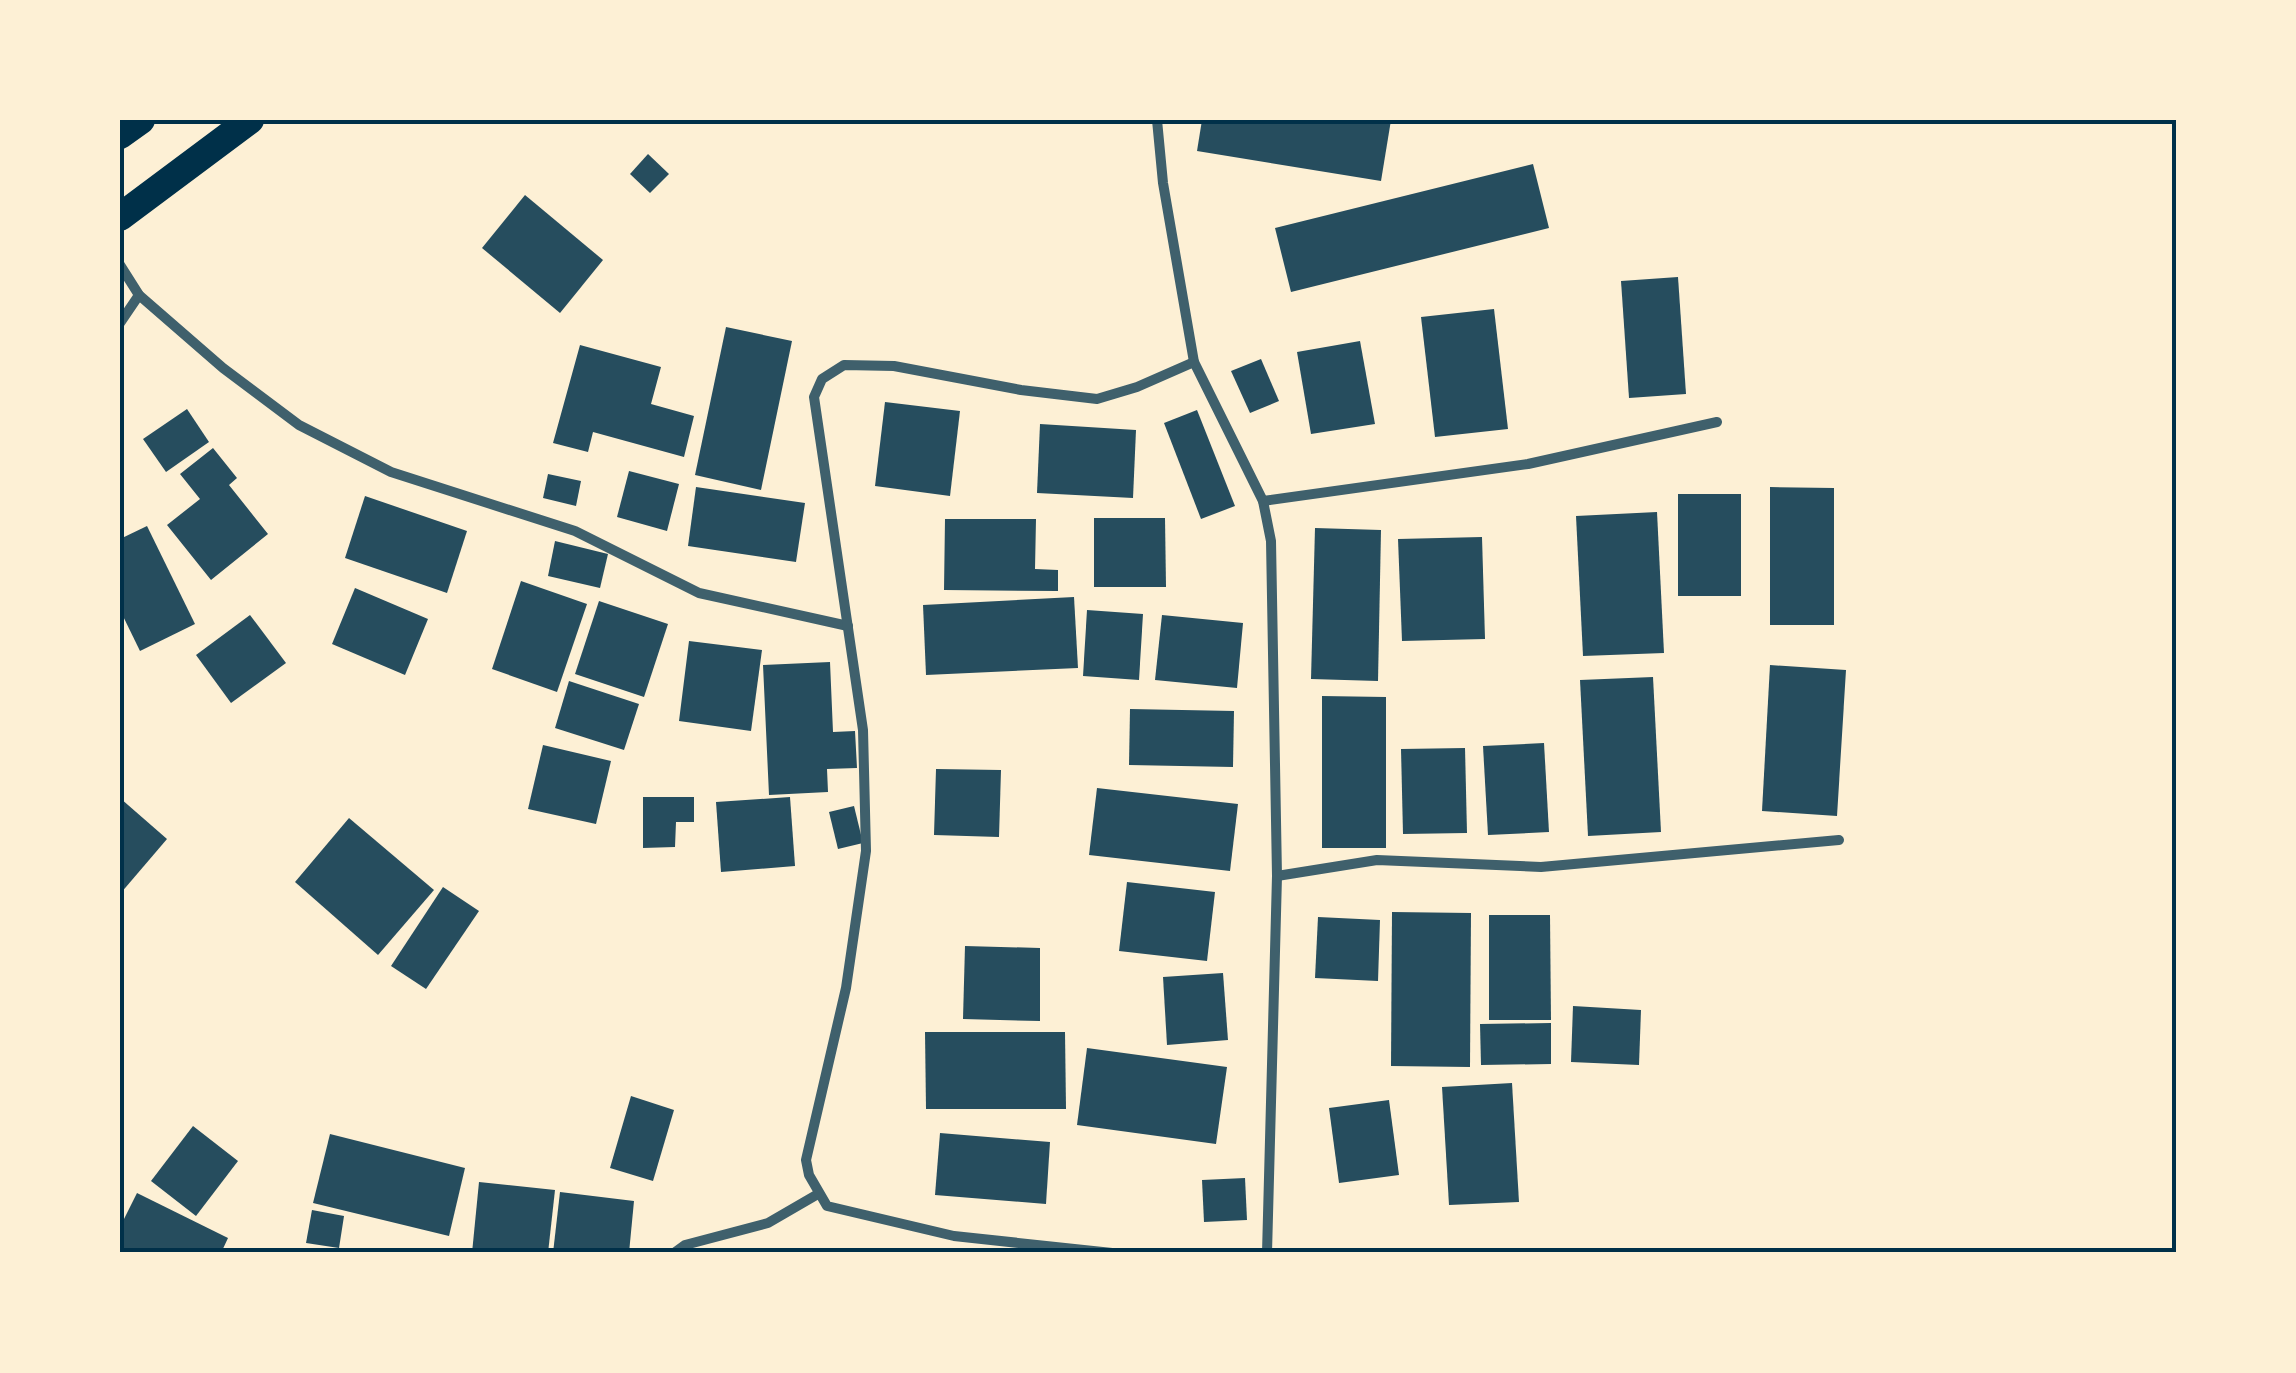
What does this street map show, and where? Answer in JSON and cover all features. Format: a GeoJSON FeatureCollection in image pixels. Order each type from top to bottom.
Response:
{"type":"FeatureCollection","features":[{"type":"Feature","properties":{"kind":"highway"},"geometry":{"type":"LineString","coordinates":[[120,135],[140,120]]}},
{"type":"Feature","properties":{"kind":"highway"},"geometry":{"type":"LineString","coordinates":[[120,218],[250,120]]}},
{"type":"Feature","properties":{"kind":"street"},"geometry":{"type":"LineString","coordinates":[[1157,120],[1163,183],[1194,362],[1263,500],[1270,540],[1277,876],[1267,1253]]}},
{"type":"Feature","properties":{"kind":"street"},"geometry":{"type":"LineString","coordinates":[[120,266],[138,295],[223,368],[299,425],[391,472],[576,531],[699,593],[848,626]]}},
{"type":"Feature","properties":{"kind":"street"},"geometry":{"type":"LineString","coordinates":[[120,323],[138,295]]}},
{"type":"Feature","properties":{"kind":"street"},"geometry":{"type":"LineString","coordinates":[[1112,1253],[954,1236],[826,1206],[806,1160],[846,988],[866,851],[863,730],[814,398],[822,380],[844,365],[894,366],[1021,390],[1098,399],[1194,362]]}},
{"type":"Feature","properties":{"kind":"street"},"geometry":{"type":"LineString","coordinates":[[1263,500],[1528,464],[1717,422]]}},
{"type":"Feature","properties":{"kind":"street"},"geometry":{"type":"LineString","coordinates":[[1277,876],[1376,860],[1541,867],[1839,840]]}},
{"type":"Feature","properties":{"kind":"street"},"geometry":{"type":"LineString","coordinates":[[674,1253],[685,1245],[768,1223],[818,1194]]}},
{"type":"Feature","properties":{"kind":"building"},"geometry":{"type":"Polygon","coordinates":[[[1202,120],[1391,120],[1381,181],[1197,151],[1202,120]]]}},
{"type":"Feature","properties":{"kind":"building"},"geometry":{"type":"Polygon","coordinates":[[[648,154],[669,174],[650,193],[630,174],[648,154]]]}},
{"type":"Feature","properties":{"kind":"building"},"geometry":{"type":"Polygon","coordinates":[[[1533,164],[1549,228],[1291,292],[1275,228],[1533,164]]]}},
{"type":"Feature","properties":{"kind":"building"},"geometry":{"type":"Polygon","coordinates":[[[525,195],[603,260],[560,313],[482,248],[525,195]]]}},
{"type":"Feature","properties":{"kind":"building"},"geometry":{"type":"Polygon","coordinates":[[[1678,277],[1686,394],[1629,398],[1621,281],[1678,277]]]}},
{"type":"Feature","properties":{"kind":"building"},"geometry":{"type":"Polygon","coordinates":[[[1494,309],[1508,429],[1435,437],[1421,317],[1494,309]]]}},
{"type":"Feature","properties":{"kind":"building"},"geometry":{"type":"Polygon","coordinates":[[[726,327],[792,341],[761,490],[695,475],[726,327]]]}},
{"type":"Feature","properties":{"kind":"building"},"geometry":{"type":"Polygon","coordinates":[[[1360,341],[1375,424],[1311,434],[1297,352],[1360,341]]]}},
{"type":"Feature","properties":{"kind":"building"},"geometry":{"type":"Polygon","coordinates":[[[580,345],[661,367],[651,404],[694,416],[684,457],[593,432],[588,452],[553,443],[580,345]]]}},
{"type":"Feature","properties":{"kind":"building"},"geometry":{"type":"Polygon","coordinates":[[[1261,359],[1279,401],[1250,413],[1231,371],[1261,359]]]}},
{"type":"Feature","properties":{"kind":"building"},"geometry":{"type":"Polygon","coordinates":[[[885,402],[960,411],[950,496],[875,486],[885,402]]]}},
{"type":"Feature","properties":{"kind":"building"},"geometry":{"type":"Polygon","coordinates":[[[187,409],[209,442],[166,472],[143,439],[187,409]]]}},
{"type":"Feature","properties":{"kind":"building"},"geometry":{"type":"Polygon","coordinates":[[[1197,410],[1235,506],[1201,519],[1164,423],[1197,410]]]}},
{"type":"Feature","properties":{"kind":"building"},"geometry":{"type":"Polygon","coordinates":[[[1040,424],[1136,430],[1133,498],[1037,493],[1040,424]]]}},
{"type":"Feature","properties":{"kind":"building"},"geometry":{"type":"Polygon","coordinates":[[[213,448],[237,478],[229,485],[268,534],[211,580],[167,525],[200,499],[180,474],[213,448]]]}},
{"type":"Feature","properties":{"kind":"building"},"geometry":{"type":"Polygon","coordinates":[[[629,471],[679,484],[667,531],[617,517],[629,471]]]}},
{"type":"Feature","properties":{"kind":"building"},"geometry":{"type":"Polygon","coordinates":[[[548,474],[581,481],[576,506],[543,498],[548,474]]]}},
{"type":"Feature","properties":{"kind":"building"},"geometry":{"type":"Polygon","coordinates":[[[696,487],[805,503],[796,562],[688,546],[696,487]]]}},
{"type":"Feature","properties":{"kind":"building"},"geometry":{"type":"Polygon","coordinates":[[[1770,487],[1834,488],[1834,625],[1770,625],[1770,487]]]}},
{"type":"Feature","properties":{"kind":"building"},"geometry":{"type":"Polygon","coordinates":[[[1678,494],[1741,494],[1741,596],[1678,596],[1678,494]]]}},
{"type":"Feature","properties":{"kind":"building"},"geometry":{"type":"Polygon","coordinates":[[[365,496],[467,531],[447,593],[345,558],[365,496]]]}},
{"type":"Feature","properties":{"kind":"building"},"geometry":{"type":"Polygon","coordinates":[[[1657,512],[1664,653],[1583,656],[1576,516],[1657,512]]]}},
{"type":"Feature","properties":{"kind":"building"},"geometry":{"type":"Polygon","coordinates":[[[1094,518],[1165,518],[1166,587],[1094,587],[1094,518]]]}},
{"type":"Feature","properties":{"kind":"building"},"geometry":{"type":"Polygon","coordinates":[[[945,519],[1036,519],[1035,569],[1058,570],[1058,591],[944,590],[945,519]]]}},
{"type":"Feature","properties":{"kind":"building"},"geometry":{"type":"Polygon","coordinates":[[[147,526],[195,624],[140,651],[120,610],[120,539],[147,526]]]}},
{"type":"Feature","properties":{"kind":"building"},"geometry":{"type":"Polygon","coordinates":[[[1315,528],[1381,530],[1378,681],[1311,679],[1315,528]]]}},
{"type":"Feature","properties":{"kind":"building"},"geometry":{"type":"Polygon","coordinates":[[[1482,537],[1485,639],[1402,641],[1398,539],[1482,537]]]}},
{"type":"Feature","properties":{"kind":"building"},"geometry":{"type":"Polygon","coordinates":[[[555,541],[608,554],[600,588],[548,576],[555,541]]]}},
{"type":"Feature","properties":{"kind":"building"},"geometry":{"type":"Polygon","coordinates":[[[521,581],[587,604],[557,692],[492,669],[521,581]]]}},
{"type":"Feature","properties":{"kind":"building"},"geometry":{"type":"Polygon","coordinates":[[[355,588],[428,619],[405,675],[332,644],[355,588]]]}},
{"type":"Feature","properties":{"kind":"building"},"geometry":{"type":"Polygon","coordinates":[[[1074,597],[1078,668],[926,675],[923,605],[1074,597]]]}},
{"type":"Feature","properties":{"kind":"building"},"geometry":{"type":"Polygon","coordinates":[[[599,601],[668,624],[644,697],[575,674],[599,601]]]}},
{"type":"Feature","properties":{"kind":"building"},"geometry":{"type":"Polygon","coordinates":[[[1087,610],[1143,614],[1139,680],[1083,676],[1087,610]]]}},
{"type":"Feature","properties":{"kind":"building"},"geometry":{"type":"Polygon","coordinates":[[[250,615],[286,663],[231,703],[196,655],[250,615]]]}},
{"type":"Feature","properties":{"kind":"building"},"geometry":{"type":"Polygon","coordinates":[[[1162,615],[1243,623],[1237,688],[1155,680],[1162,615]]]}},
{"type":"Feature","properties":{"kind":"building"},"geometry":{"type":"Polygon","coordinates":[[[689,641],[762,650],[751,731],[679,721],[689,641]]]}},
{"type":"Feature","properties":{"kind":"building"},"geometry":{"type":"Polygon","coordinates":[[[830,662],[833,732],[855,731],[857,768],[827,769],[828,792],[769,795],[763,665],[830,662]]]}},
{"type":"Feature","properties":{"kind":"building"},"geometry":{"type":"Polygon","coordinates":[[[1770,665],[1846,670],[1837,816],[1762,811],[1770,665]]]}},
{"type":"Feature","properties":{"kind":"building"},"geometry":{"type":"Polygon","coordinates":[[[1653,677],[1661,832],[1588,836],[1580,680],[1653,677]]]}},
{"type":"Feature","properties":{"kind":"building"},"geometry":{"type":"Polygon","coordinates":[[[569,681],[639,704],[624,750],[555,728],[569,681]]]}},
{"type":"Feature","properties":{"kind":"building"},"geometry":{"type":"Polygon","coordinates":[[[1322,696],[1386,697],[1386,848],[1322,848],[1322,696]]]}},
{"type":"Feature","properties":{"kind":"building"},"geometry":{"type":"Polygon","coordinates":[[[1130,709],[1234,711],[1233,767],[1129,765],[1130,709]]]}},
{"type":"Feature","properties":{"kind":"building"},"geometry":{"type":"Polygon","coordinates":[[[1544,743],[1549,832],[1488,835],[1483,746],[1544,743]]]}},
{"type":"Feature","properties":{"kind":"building"},"geometry":{"type":"Polygon","coordinates":[[[543,745],[611,761],[596,824],[528,809],[543,745]]]}},
{"type":"Feature","properties":{"kind":"building"},"geometry":{"type":"Polygon","coordinates":[[[1465,748],[1467,833],[1403,834],[1401,749],[1465,748]]]}},
{"type":"Feature","properties":{"kind":"building"},"geometry":{"type":"Polygon","coordinates":[[[936,769],[1001,770],[999,837],[934,835],[936,769]]]}},
{"type":"Feature","properties":{"kind":"building"},"geometry":{"type":"Polygon","coordinates":[[[1097,788],[1238,804],[1230,871],[1089,855],[1097,788]]]}},
{"type":"Feature","properties":{"kind":"building"},"geometry":{"type":"Polygon","coordinates":[[[643,797],[694,797],[694,822],[676,822],[675,847],[643,848],[643,797]]]}},
{"type":"Feature","properties":{"kind":"building"},"geometry":{"type":"Polygon","coordinates":[[[790,797],[795,866],[721,872],[716,802],[790,797]]]}},
{"type":"Feature","properties":{"kind":"building"},"geometry":{"type":"Polygon","coordinates":[[[120,798],[167,839],[120,894],[120,798]]]}},
{"type":"Feature","properties":{"kind":"building"},"geometry":{"type":"Polygon","coordinates":[[[854,806],[863,843],[838,849],[829,812],[854,806]]]}},
{"type":"Feature","properties":{"kind":"building"},"geometry":{"type":"Polygon","coordinates":[[[349,818],[434,890],[378,955],[295,882],[349,818]]]}},
{"type":"Feature","properties":{"kind":"building"},"geometry":{"type":"Polygon","coordinates":[[[1127,882],[1215,892],[1207,961],[1119,951],[1127,882]]]}},
{"type":"Feature","properties":{"kind":"building"},"geometry":{"type":"Polygon","coordinates":[[[443,887],[479,911],[426,989],[391,966],[443,887]]]}},
{"type":"Feature","properties":{"kind":"building"},"geometry":{"type":"Polygon","coordinates":[[[1392,912],[1471,913],[1470,1067],[1391,1066],[1392,912]]]}},
{"type":"Feature","properties":{"kind":"building"},"geometry":{"type":"Polygon","coordinates":[[[1489,915],[1550,915],[1551,1020],[1489,1020],[1489,915]]]}},
{"type":"Feature","properties":{"kind":"building"},"geometry":{"type":"Polygon","coordinates":[[[1318,917],[1380,920],[1378,981],[1315,978],[1318,917]]]}},
{"type":"Feature","properties":{"kind":"building"},"geometry":{"type":"Polygon","coordinates":[[[965,946],[1040,948],[1040,1021],[963,1019],[965,946]]]}},
{"type":"Feature","properties":{"kind":"building"},"geometry":{"type":"Polygon","coordinates":[[[1223,973],[1228,1040],[1167,1045],[1163,977],[1223,973]]]}},
{"type":"Feature","properties":{"kind":"building"},"geometry":{"type":"Polygon","coordinates":[[[1573,1006],[1641,1010],[1639,1065],[1571,1062],[1573,1006]]]}},
{"type":"Feature","properties":{"kind":"building"},"geometry":{"type":"Polygon","coordinates":[[[1551,1023],[1551,1064],[1481,1065],[1480,1024],[1551,1023]]]}},
{"type":"Feature","properties":{"kind":"building"},"geometry":{"type":"Polygon","coordinates":[[[925,1032],[1065,1032],[1066,1109],[926,1109],[925,1032]]]}},
{"type":"Feature","properties":{"kind":"building"},"geometry":{"type":"Polygon","coordinates":[[[1087,1048],[1227,1067],[1216,1144],[1077,1125],[1087,1048]]]}},
{"type":"Feature","properties":{"kind":"building"},"geometry":{"type":"Polygon","coordinates":[[[1512,1083],[1519,1202],[1449,1205],[1442,1087],[1512,1083]]]}},
{"type":"Feature","properties":{"kind":"building"},"geometry":{"type":"Polygon","coordinates":[[[631,1096],[674,1110],[653,1181],[610,1168],[631,1096]]]}},
{"type":"Feature","properties":{"kind":"building"},"geometry":{"type":"Polygon","coordinates":[[[1389,1100],[1399,1175],[1339,1183],[1329,1108],[1389,1100]]]}},
{"type":"Feature","properties":{"kind":"building"},"geometry":{"type":"Polygon","coordinates":[[[193,1126],[238,1161],[196,1216],[151,1181],[193,1126]]]}},
{"type":"Feature","properties":{"kind":"building"},"geometry":{"type":"Polygon","coordinates":[[[940,1133],[1050,1142],[1046,1204],[935,1195],[940,1133]]]}},
{"type":"Feature","properties":{"kind":"building"},"geometry":{"type":"Polygon","coordinates":[[[330,1134],[465,1168],[449,1236],[313,1203],[330,1134]]]}},
{"type":"Feature","properties":{"kind":"building"},"geometry":{"type":"Polygon","coordinates":[[[1245,1178],[1247,1220],[1204,1222],[1202,1180],[1245,1178]]]}},
{"type":"Feature","properties":{"kind":"building"},"geometry":{"type":"Polygon","coordinates":[[[479,1182],[555,1190],[548,1253],[472,1253],[479,1182]]]}},
{"type":"Feature","properties":{"kind":"building"},"geometry":{"type":"Polygon","coordinates":[[[560,1192],[634,1201],[629,1253],[553,1253],[560,1192]]]}},
{"type":"Feature","properties":{"kind":"building"},"geometry":{"type":"Polygon","coordinates":[[[137,1193],[228,1238],[221,1253],[134,1253],[120,1246],[120,1227],[137,1193]]]}},
{"type":"Feature","properties":{"kind":"building"},"geometry":{"type":"Polygon","coordinates":[[[312,1210],[344,1216],[339,1248],[306,1243],[312,1210]]]}}]}
